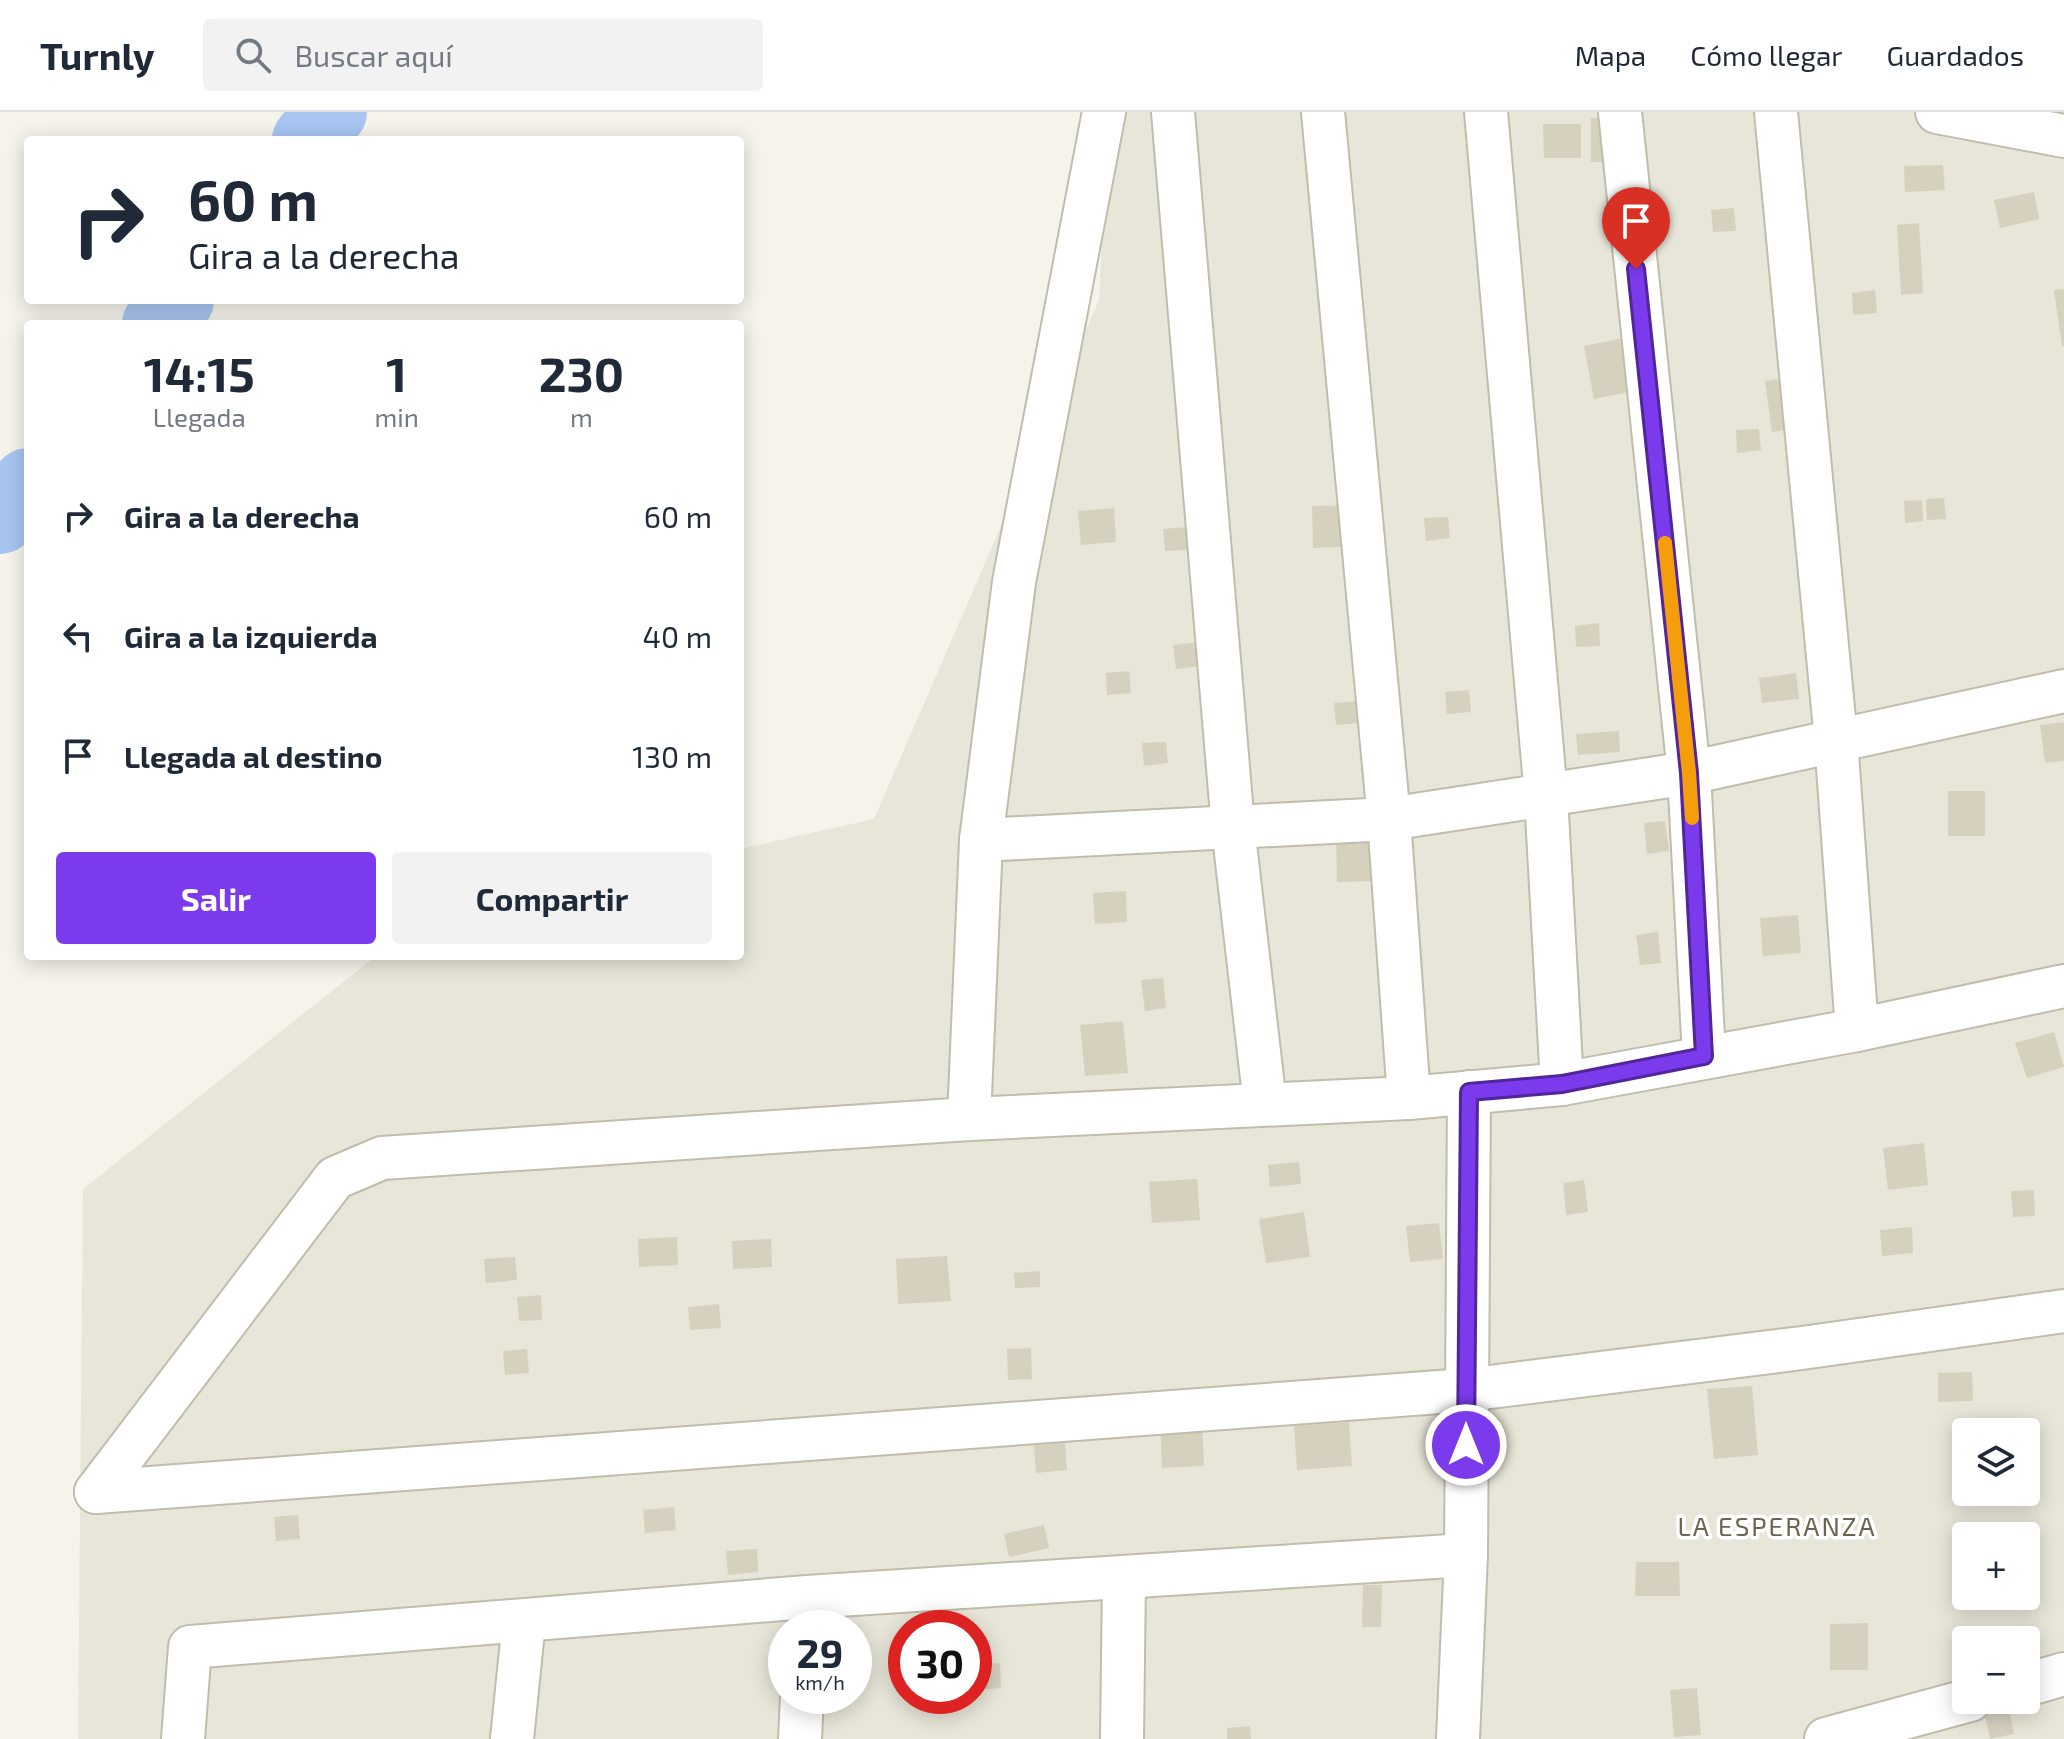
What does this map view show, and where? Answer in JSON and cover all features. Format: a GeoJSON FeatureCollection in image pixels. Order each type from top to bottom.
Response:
{"type":"FeatureCollection","features":[{"type":"Feature","properties":{"kind":"street"},"geometry":{"type":"LineString","coordinates":[[969,1119],[981,840],[1014,582],[1104,112]]}},
{"type":"Feature","properties":{"kind":"street"},"geometry":{"type":"LineString","coordinates":[[1173,112],[1233,827],[1265,1104]]}},
{"type":"Feature","properties":{"kind":"street"},"geometry":{"type":"LineString","coordinates":[[1323,112],[1389,819],[1409,1098]]}},
{"type":"Feature","properties":{"kind":"street"},"geometry":{"type":"LineString","coordinates":[[1486,112],[1546,796],[1562,1084]]}},
{"type":"Feature","properties":{"kind":"street"},"geometry":{"type":"LineString","coordinates":[[1620,112],[1689,773],[1704,1056]]}},
{"type":"Feature","properties":{"kind":"street"},"geometry":{"type":"LineString","coordinates":[[1776,112],[1836,740],[1857,1030]]}},
{"type":"Feature","properties":{"kind":"street"},"geometry":{"type":"LineString","coordinates":[[1937,112],[2064,136]]}},
{"type":"Feature","properties":{"kind":"street"},"geometry":{"type":"LineString","coordinates":[[981,840],[1389,819],[1689,773],[2064,691]]}},
{"type":"Feature","properties":{"kind":"street"},"geometry":{"type":"LineString","coordinates":[[2064,986],[1857,1030],[1562,1084],[1409,1098],[969,1119],[382,1158],[335,1178],[96,1492],[1466,1390],[2064,1311]]}},
{"type":"Feature","properties":{"kind":"street"},"geometry":{"type":"LineString","coordinates":[[1458,1739],[1466,1555],[1469,1092]]}},
{"type":"Feature","properties":{"kind":"street"},"geometry":{"type":"LineString","coordinates":[[832,1610],[1124,1577],[1466,1555]]}},
{"type":"Feature","properties":{"kind":"street"},"geometry":{"type":"LineString","coordinates":[[1122,1739],[1124,1577]]}},
{"type":"Feature","properties":{"kind":"street"},"geometry":{"type":"LineString","coordinates":[[183,1739],[190,1647],[524,1621],[768,1614]]}},
{"type":"Feature","properties":{"kind":"street"},"geometry":{"type":"LineString","coordinates":[[512,1739],[524,1621]]}},
{"type":"Feature","properties":{"kind":"street"},"geometry":{"type":"LineString","coordinates":[[2040,1681],[2064,1674]]}},
{"type":"Feature","properties":{"kind":"street"},"geometry":{"type":"LineString","coordinates":[[1826,1739],[1952,1705]]}},
{"type":"Feature","properties":{"kind":"street"},"geometry":{"type":"LineString","coordinates":[[800,1739],[801,1714]]}},
{"type":"Feature","properties":{"kind":"shaded area"},"geometry":{"type":"Polygon","coordinates":[[[1109,112],[2064,112],[2064,1739],[78,1739],[83,1189],[371,960],[744,960],[744,848],[874,819],[1099,300],[1109,112]]]}},
{"type":"Feature","properties":{"kind":"building"},"geometry":{"type":"Polygon","coordinates":[[[1591,118],[1618,118],[1618,162],[1591,162],[1591,118]]]}},
{"type":"Feature","properties":{"kind":"building"},"geometry":{"type":"Polygon","coordinates":[[[1543,124],[1581,124],[1581,158],[1544,158],[1543,124]]]}},
{"type":"Feature","properties":{"kind":"building"},"geometry":{"type":"Polygon","coordinates":[[[1943,165],[1945,190],[1905,192],[1904,166],[1943,165]]]}},
{"type":"Feature","properties":{"kind":"building"},"geometry":{"type":"Polygon","coordinates":[[[2034,192],[2039,219],[2000,228],[1994,200],[2034,192]]]}},
{"type":"Feature","properties":{"kind":"building"},"geometry":{"type":"Polygon","coordinates":[[[1734,208],[1736,231],[1713,232],[1711,210],[1734,208]]]}},
{"type":"Feature","properties":{"kind":"building"},"geometry":{"type":"Polygon","coordinates":[[[1919,223],[1923,293],[1901,295],[1897,225],[1919,223]]]}},
{"type":"Feature","properties":{"kind":"building"},"geometry":{"type":"Polygon","coordinates":[[[2064,289],[2064,346],[2062,346],[2054,290],[2064,289]]]}},
{"type":"Feature","properties":{"kind":"building"},"geometry":{"type":"Polygon","coordinates":[[[1875,290],[1877,313],[1853,315],[1852,293],[1875,290]]]}},
{"type":"Feature","properties":{"kind":"building"},"geometry":{"type":"Polygon","coordinates":[[[1624,338],[1634,391],[1594,399],[1584,346],[1624,338]]]}},
{"type":"Feature","properties":{"kind":"building"},"geometry":{"type":"Polygon","coordinates":[[[1809,375],[1816,426],[1772,432],[1765,381],[1809,375]]]}},
{"type":"Feature","properties":{"kind":"building"},"geometry":{"type":"Polygon","coordinates":[[[1759,429],[1761,450],[1737,453],[1736,430],[1759,429]]]}},
{"type":"Feature","properties":{"kind":"building"},"geometry":{"type":"Polygon","coordinates":[[[1944,498],[1946,519],[1927,520],[1926,499],[1944,498]]]}},
{"type":"Feature","properties":{"kind":"building"},"geometry":{"type":"Polygon","coordinates":[[[1922,500],[1923,521],[1905,523],[1904,501],[1922,500]]]}},
{"type":"Feature","properties":{"kind":"building"},"geometry":{"type":"Polygon","coordinates":[[[1363,505],[1364,546],[1313,548],[1312,506],[1363,505]]]}},
{"type":"Feature","properties":{"kind":"building"},"geometry":{"type":"Polygon","coordinates":[[[1114,508],[1116,542],[1081,545],[1078,511],[1114,508]]]}},
{"type":"Feature","properties":{"kind":"building"},"geometry":{"type":"Polygon","coordinates":[[[1448,517],[1450,538],[1426,541],[1424,518],[1448,517]]]}},
{"type":"Feature","properties":{"kind":"building"},"geometry":{"type":"Polygon","coordinates":[[[1187,527],[1189,550],[1165,551],[1163,529],[1187,527]]]}},
{"type":"Feature","properties":{"kind":"building"},"geometry":{"type":"Polygon","coordinates":[[[1599,623],[1600,646],[1576,647],[1575,626],[1599,623]]]}},
{"type":"Feature","properties":{"kind":"building"},"geometry":{"type":"Polygon","coordinates":[[[1200,642],[1203,666],[1176,669],[1173,645],[1200,642]]]}},
{"type":"Feature","properties":{"kind":"building"},"geometry":{"type":"Polygon","coordinates":[[[1129,671],[1131,693],[1107,695],[1106,673],[1129,671]]]}},
{"type":"Feature","properties":{"kind":"building"},"geometry":{"type":"Polygon","coordinates":[[[1796,673],[1799,699],[1762,703],[1759,678],[1796,673]]]}},
{"type":"Feature","properties":{"kind":"building"},"geometry":{"type":"Polygon","coordinates":[[[1469,690],[1471,712],[1447,714],[1445,692],[1469,690]]]}},
{"type":"Feature","properties":{"kind":"building"},"geometry":{"type":"Polygon","coordinates":[[[1358,701],[1359,723],[1336,725],[1334,703],[1358,701]]]}},
{"type":"Feature","properties":{"kind":"building"},"geometry":{"type":"Polygon","coordinates":[[[2064,722],[2064,761],[2045,763],[2040,725],[2064,722]]]}},
{"type":"Feature","properties":{"kind":"building"},"geometry":{"type":"Polygon","coordinates":[[[1619,731],[1620,752],[1578,755],[1576,734],[1619,731]]]}},
{"type":"Feature","properties":{"kind":"building"},"geometry":{"type":"Polygon","coordinates":[[[1166,742],[1168,763],[1144,766],[1142,743],[1166,742]]]}},
{"type":"Feature","properties":{"kind":"building"},"geometry":{"type":"Polygon","coordinates":[[[1948,791],[1985,791],[1985,836],[1948,836],[1948,791]]]}},
{"type":"Feature","properties":{"kind":"building"},"geometry":{"type":"Polygon","coordinates":[[[1665,821],[1669,851],[1647,854],[1644,823],[1665,821]]]}},
{"type":"Feature","properties":{"kind":"building"},"geometry":{"type":"Polygon","coordinates":[[[1336,838],[1377,838],[1378,881],[1337,882],[1336,838]]]}},
{"type":"Feature","properties":{"kind":"building"},"geometry":{"type":"Polygon","coordinates":[[[1126,891],[1127,922],[1095,924],[1093,893],[1126,891]]]}},
{"type":"Feature","properties":{"kind":"building"},"geometry":{"type":"Polygon","coordinates":[[[1798,915],[1801,953],[1763,956],[1760,918],[1798,915]]]}},
{"type":"Feature","properties":{"kind":"building"},"geometry":{"type":"Polygon","coordinates":[[[1658,932],[1661,963],[1640,965],[1636,935],[1658,932]]]}},
{"type":"Feature","properties":{"kind":"building"},"geometry":{"type":"Polygon","coordinates":[[[1163,978],[1166,1008],[1145,1011],[1141,980],[1163,978]]]}},
{"type":"Feature","properties":{"kind":"building"},"geometry":{"type":"Polygon","coordinates":[[[1123,1021],[1128,1073],[1085,1076],[1080,1025],[1123,1021]]]}},
{"type":"Feature","properties":{"kind":"building"},"geometry":{"type":"Polygon","coordinates":[[[2054,1032],[2064,1067],[2027,1078],[2015,1043],[2054,1032]]]}},
{"type":"Feature","properties":{"kind":"building"},"geometry":{"type":"Polygon","coordinates":[[[1924,1143],[1928,1185],[1888,1190],[1883,1148],[1924,1143]]]}},
{"type":"Feature","properties":{"kind":"building"},"geometry":{"type":"Polygon","coordinates":[[[1299,1162],[1301,1184],[1270,1187],[1268,1165],[1299,1162]]]}},
{"type":"Feature","properties":{"kind":"building"},"geometry":{"type":"Polygon","coordinates":[[[1197,1179],[1200,1220],[1152,1223],[1149,1182],[1197,1179]]]}},
{"type":"Feature","properties":{"kind":"building"},"geometry":{"type":"Polygon","coordinates":[[[1584,1180],[1588,1212],[1566,1215],[1563,1183],[1584,1180]]]}},
{"type":"Feature","properties":{"kind":"building"},"geometry":{"type":"Polygon","coordinates":[[[2034,1190],[2035,1216],[2013,1217],[2011,1191],[2034,1190]]]}},
{"type":"Feature","properties":{"kind":"building"},"geometry":{"type":"Polygon","coordinates":[[[1304,1212],[1310,1257],[1266,1263],[1259,1219],[1304,1212]]]}},
{"type":"Feature","properties":{"kind":"building"},"geometry":{"type":"Polygon","coordinates":[[[1439,1223],[1443,1259],[1410,1262],[1406,1226],[1439,1223]]]}},
{"type":"Feature","properties":{"kind":"building"},"geometry":{"type":"Polygon","coordinates":[[[1912,1227],[1913,1253],[1882,1256],[1880,1230],[1912,1227]]]}},
{"type":"Feature","properties":{"kind":"building"},"geometry":{"type":"Polygon","coordinates":[[[677,1237],[678,1265],[639,1267],[638,1239],[677,1237]]]}},
{"type":"Feature","properties":{"kind":"building"},"geometry":{"type":"Polygon","coordinates":[[[771,1239],[772,1267],[733,1269],[732,1241],[771,1239]]]}},
{"type":"Feature","properties":{"kind":"building"},"geometry":{"type":"Polygon","coordinates":[[[947,1256],[951,1301],[898,1304],[896,1259],[947,1256]]]}},
{"type":"Feature","properties":{"kind":"building"},"geometry":{"type":"Polygon","coordinates":[[[515,1257],[517,1280],[486,1283],[484,1259],[515,1257]]]}},
{"type":"Feature","properties":{"kind":"building"},"geometry":{"type":"Polygon","coordinates":[[[1040,1271],[1040,1287],[1015,1288],[1014,1273],[1040,1271]]]}},
{"type":"Feature","properties":{"kind":"building"},"geometry":{"type":"Polygon","coordinates":[[[541,1295],[542,1320],[519,1321],[517,1297],[541,1295]]]}},
{"type":"Feature","properties":{"kind":"building"},"geometry":{"type":"Polygon","coordinates":[[[719,1304],[721,1328],[690,1330],[688,1307],[719,1304]]]}},
{"type":"Feature","properties":{"kind":"building"},"geometry":{"type":"Polygon","coordinates":[[[1031,1348],[1032,1379],[1008,1380],[1007,1349],[1031,1348]]]}},
{"type":"Feature","properties":{"kind":"building"},"geometry":{"type":"Polygon","coordinates":[[[527,1349],[529,1373],[505,1375],[503,1351],[527,1349]]]}},
{"type":"Feature","properties":{"kind":"building"},"geometry":{"type":"Polygon","coordinates":[[[1972,1372],[1973,1401],[1938,1402],[1938,1373],[1972,1372]]]}},
{"type":"Feature","properties":{"kind":"building"},"geometry":{"type":"Polygon","coordinates":[[[1752,1386],[1758,1455],[1714,1459],[1707,1389],[1752,1386]]]}},
{"type":"Feature","properties":{"kind":"building"},"geometry":{"type":"Polygon","coordinates":[[[1202,1420],[1204,1466],[1162,1468],[1160,1422],[1202,1420]]]}},
{"type":"Feature","properties":{"kind":"building"},"geometry":{"type":"Polygon","coordinates":[[[1349,1422],[1352,1466],[1297,1470],[1294,1426],[1349,1422]]]}},
{"type":"Feature","properties":{"kind":"building"},"geometry":{"type":"Polygon","coordinates":[[[1064,1430],[1067,1470],[1036,1473],[1033,1433],[1064,1430]]]}},
{"type":"Feature","properties":{"kind":"building"},"geometry":{"type":"Polygon","coordinates":[[[674,1507],[676,1530],[645,1533],[643,1510],[674,1507]]]}},
{"type":"Feature","properties":{"kind":"building"},"geometry":{"type":"Polygon","coordinates":[[[298,1515],[300,1539],[276,1541],[274,1517],[298,1515]]]}},
{"type":"Feature","properties":{"kind":"building"},"geometry":{"type":"Polygon","coordinates":[[[1044,1525],[1049,1548],[1009,1557],[1004,1534],[1044,1525]]]}},
{"type":"Feature","properties":{"kind":"building"},"geometry":{"type":"Polygon","coordinates":[[[757,1549],[758,1572],[728,1575],[726,1551],[757,1549]]]}},
{"type":"Feature","properties":{"kind":"building"},"geometry":{"type":"Polygon","coordinates":[[[1636,1562],[1679,1562],[1680,1596],[1635,1596],[1636,1562]]]}},
{"type":"Feature","properties":{"kind":"building"},"geometry":{"type":"Polygon","coordinates":[[[1363,1585],[1382,1585],[1381,1627],[1362,1627],[1363,1585]]]}},
{"type":"Feature","properties":{"kind":"building"},"geometry":{"type":"Polygon","coordinates":[[[1868,1623],[1868,1670],[1830,1670],[1830,1624],[1868,1623]]]}},
{"type":"Feature","properties":{"kind":"building"},"geometry":{"type":"Polygon","coordinates":[[[1000,1663],[1001,1688],[992,1689],[992,1664],[1000,1663]]]}},
{"type":"Feature","properties":{"kind":"building"},"geometry":{"type":"Polygon","coordinates":[[[1697,1688],[1701,1735],[1674,1737],[1670,1690],[1697,1688]]]}},
{"type":"Feature","properties":{"kind":"building"},"geometry":{"type":"Polygon","coordinates":[[[2010,1714],[2014,1734],[1990,1739],[1985,1715],[2010,1714]]]}},
{"type":"Feature","properties":{"kind":"building"},"geometry":{"type":"Polygon","coordinates":[[[1250,1726],[1251,1739],[1227,1739],[1227,1728],[1250,1726]]]}},
{"type":"Feature","properties":{"kind":"waterway"},"geometry":{"type":"LineString","coordinates":[[311,136],[331,112]]}},
{"type":"Feature","properties":{"kind":"waterway"},"geometry":{"type":"LineString","coordinates":[[161,320],[175,304]]}},
{"type":"Feature","properties":{"kind":"waterway"},"geometry":{"type":"LineString","coordinates":[[0,518],[24,489]]}},
{"type":"Feature","properties":{"kind":"slow traffic"},"geometry":{"type":"LineString","coordinates":[[1665,543],[1692,818]]}},
{"type":"Feature","properties":{"kind":"district","name":"LA ESPERANZA"},"geometry":{"type":"Point","coordinates":[1777,1527]}},
{"type":"Feature","properties":{"kind":"route"},"geometry":{"type":"LineString","coordinates":[[1466,1445],[1469,1092],[1562,1084],[1704,1056],[1689,773],[1636,269]]}}]}
